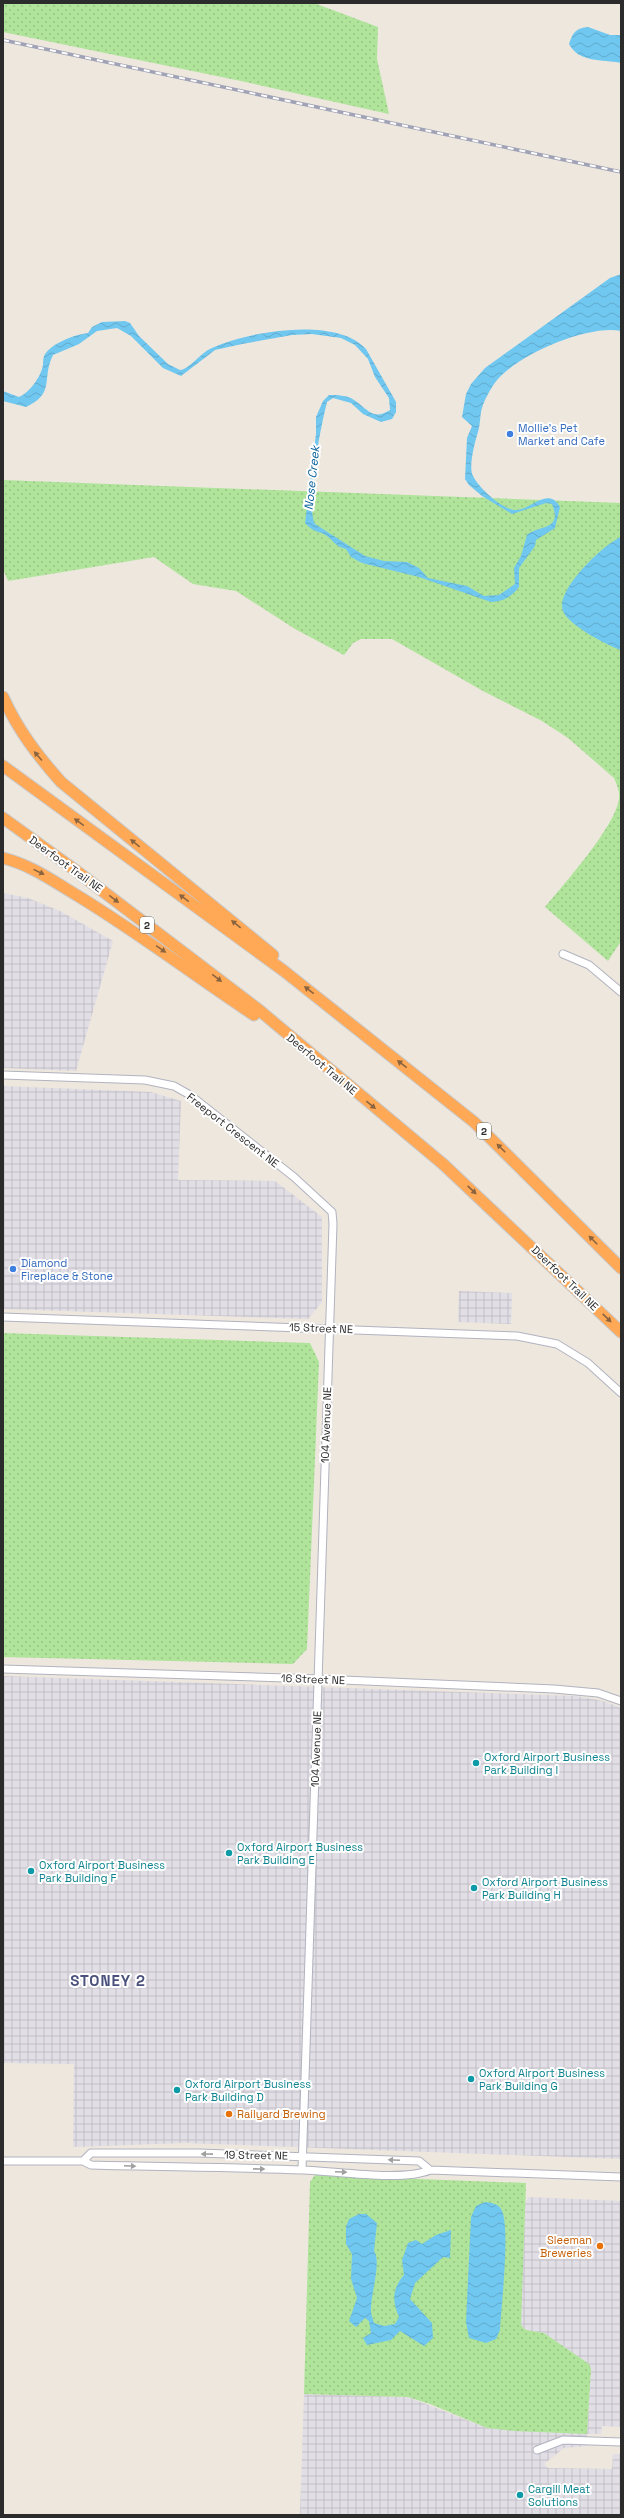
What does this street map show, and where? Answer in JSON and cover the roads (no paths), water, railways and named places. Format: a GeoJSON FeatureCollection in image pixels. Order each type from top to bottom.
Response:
{"type":"FeatureCollection","features":[{"type":"Feature","properties":{"kind":"highway"},"geometry":{"type":"LineString","coordinates":[[3,697],[13,719],[34,752],[61,782],[270,952],[284,970]]}},
{"type":"Feature","properties":{"kind":"highway","name":"2"},"geometry":{"type":"LineString","coordinates":[[3,766],[284,970],[474,1122],[621,1268]]}},
{"type":"Feature","properties":{"kind":"highway","name":"Deerfoot Trail NE"},"geometry":{"type":"LineString","coordinates":[[3,818],[75,870],[253,1005],[443,1164],[621,1332]]}},
{"type":"Feature","properties":{"kind":"highway"},"geometry":{"type":"LineString","coordinates":[[3,856],[47,876],[114,918],[287,1035]]}},
{"type":"Feature","properties":{"kind":"street"},"geometry":{"type":"LineString","coordinates":[[564,954],[589,965],[621,992]]}},
{"type":"Feature","properties":{"kind":"street","name":"Freeport Crescent NE"},"geometry":{"type":"LineString","coordinates":[[3,1075],[145,1080],[174,1086],[190,1095],[294,1177],[332,1212],[333,1224],[329,1328]]}},
{"type":"Feature","properties":{"kind":"street","name":"15 Street NE"},"geometry":{"type":"LineString","coordinates":[[3,1317],[517,1336],[557,1344],[588,1363],[621,1393]]}},
{"type":"Feature","properties":{"kind":"street","name":"104 Avenue NE"},"geometry":{"type":"LineString","coordinates":[[302,2170],[329,1328]]}},
{"type":"Feature","properties":{"kind":"street","name":"16 Street NE"},"geometry":{"type":"LineString","coordinates":[[3,1669],[318,1679],[554,1689],[598,1693],[621,1700]]}},
{"type":"Feature","properties":{"kind":"street","name":"19 Street NE"},"geometry":{"type":"LineString","coordinates":[[82,2161],[91,2153],[302,2156],[419,2161],[430,2170]]}},
{"type":"Feature","properties":{"kind":"street","name":"19 Street NE"},"geometry":{"type":"LineString","coordinates":[[3,2160],[82,2161],[90,2166],[302,2170],[418,2175],[430,2170],[621,2177]]}},
{"type":"Feature","properties":{"kind":"street"},"geometry":{"type":"LineString","coordinates":[[537,2450],[563,2440],[621,2442]]}},
{"type":"Feature","properties":{"kind":"water"},"geometry":{"type":"Polygon","coordinates":[[[588,27],[610,35],[621,35],[621,63],[592,59],[573,50],[569,44],[572,36],[581,28],[588,27]]]}},
{"type":"Feature","properties":{"kind":"water","name":"Nose Creek"},"geometry":{"type":"Polygon","coordinates":[[[621,274],[621,331],[607,330],[590,332],[552,344],[534,353],[504,373],[494,384],[483,405],[471,467],[473,476],[480,487],[499,503],[511,509],[522,509],[545,498],[551,498],[556,501],[560,507],[555,528],[536,540],[535,546],[519,568],[519,587],[510,596],[500,601],[491,602],[419,577],[362,563],[351,557],[346,549],[338,546],[327,536],[312,529],[305,523],[316,434],[316,417],[323,401],[329,395],[342,396],[351,398],[374,414],[384,413],[390,410],[389,398],[375,377],[368,359],[355,345],[341,338],[312,334],[292,335],[215,350],[181,376],[163,368],[131,336],[117,328],[97,331],[79,344],[53,355],[48,371],[45,391],[35,402],[26,407],[3,401],[3,391],[19,397],[27,392],[42,370],[44,356],[52,347],[63,340],[88,333],[92,327],[102,322],[125,321],[130,323],[139,336],[168,364],[180,370],[188,367],[212,348],[247,336],[269,332],[314,330],[335,333],[353,339],[366,349],[396,402],[396,412],[392,419],[381,422],[363,414],[351,403],[333,398],[327,402],[321,428],[313,483],[312,514],[315,524],[365,556],[384,561],[407,562],[419,568],[428,578],[467,586],[484,596],[499,595],[515,584],[514,568],[521,556],[527,535],[552,523],[555,513],[552,504],[546,503],[512,514],[482,496],[469,485],[465,479],[467,438],[472,426],[462,417],[466,394],[471,384],[485,368],[610,278],[621,274]]]}},
{"type":"Feature","properties":{"kind":"water"},"geometry":{"type":"Polygon","coordinates":[[[621,537],[621,650],[598,639],[572,622],[563,611],[562,602],[573,580],[593,558],[613,541],[621,537]]]}},
{"type":"Feature","properties":{"kind":"water"},"geometry":{"type":"Polygon","coordinates":[[[485,2202],[496,2204],[501,2209],[504,2218],[505,2231],[500,2330],[496,2339],[486,2343],[469,2338],[466,2322],[471,2217],[476,2206],[485,2202]]]}},
{"type":"Feature","properties":{"kind":"water"},"geometry":{"type":"Polygon","coordinates":[[[359,2214],[366,2214],[377,2223],[374,2251],[377,2263],[371,2312],[374,2323],[384,2326],[395,2324],[399,2317],[395,2306],[394,2295],[397,2285],[404,2275],[402,2260],[408,2243],[416,2240],[422,2244],[436,2235],[451,2230],[450,2258],[443,2257],[415,2283],[410,2299],[432,2323],[433,2338],[424,2346],[400,2331],[391,2340],[367,2345],[363,2338],[371,2333],[369,2321],[365,2318],[356,2327],[349,2321],[357,2298],[351,2279],[352,2254],[346,2244],[346,2227],[349,2219],[359,2214]]]}},
{"type":"Feature","properties":{"kind":"railway"},"geometry":{"type":"LineString","coordinates":[[3,40],[621,172]]}},
{"type":"Feature","properties":{"kind":"place","name":"Mollie's Pet Market and Cafe"},"geometry":{"type":"Point","coordinates":[510,434]}},
{"type":"Feature","properties":{"kind":"place","name":"Diamond Fireplace & Stone"},"geometry":{"type":"Point","coordinates":[13,1269]}},
{"type":"Feature","properties":{"kind":"place","name":"Oxford Airport Business Park Building I"},"geometry":{"type":"Point","coordinates":[476,1763]}},
{"type":"Feature","properties":{"kind":"place","name":"Oxford Airport Business Park Building E"},"geometry":{"type":"Point","coordinates":[229,1853]}},
{"type":"Feature","properties":{"kind":"place","name":"Oxford Airport Business Park Building F"},"geometry":{"type":"Point","coordinates":[31,1871]}},
{"type":"Feature","properties":{"kind":"place","name":"Oxford Airport Business Park Building H"},"geometry":{"type":"Point","coordinates":[474,1888]}},
{"type":"Feature","properties":{"kind":"place","name":"Oxford Airport Business Park Building G"},"geometry":{"type":"Point","coordinates":[471,2079]}},
{"type":"Feature","properties":{"kind":"place","name":"Oxford Airport Business Park Building D"},"geometry":{"type":"Point","coordinates":[177,2090]}},
{"type":"Feature","properties":{"kind":"place","name":"Railyard Brewing"},"geometry":{"type":"Point","coordinates":[229,2114]}},
{"type":"Feature","properties":{"kind":"place","name":"Sleeman Breweries"},"geometry":{"type":"Point","coordinates":[600,2246]}},
{"type":"Feature","properties":{"kind":"place","name":"Cargill Meat Solutions"},"geometry":{"type":"Point","coordinates":[520,2495]}},
{"type":"Feature","properties":{"kind":"district","name":"STONEY 2"},"geometry":{"type":"Point","coordinates":[108,1981]}}]}
